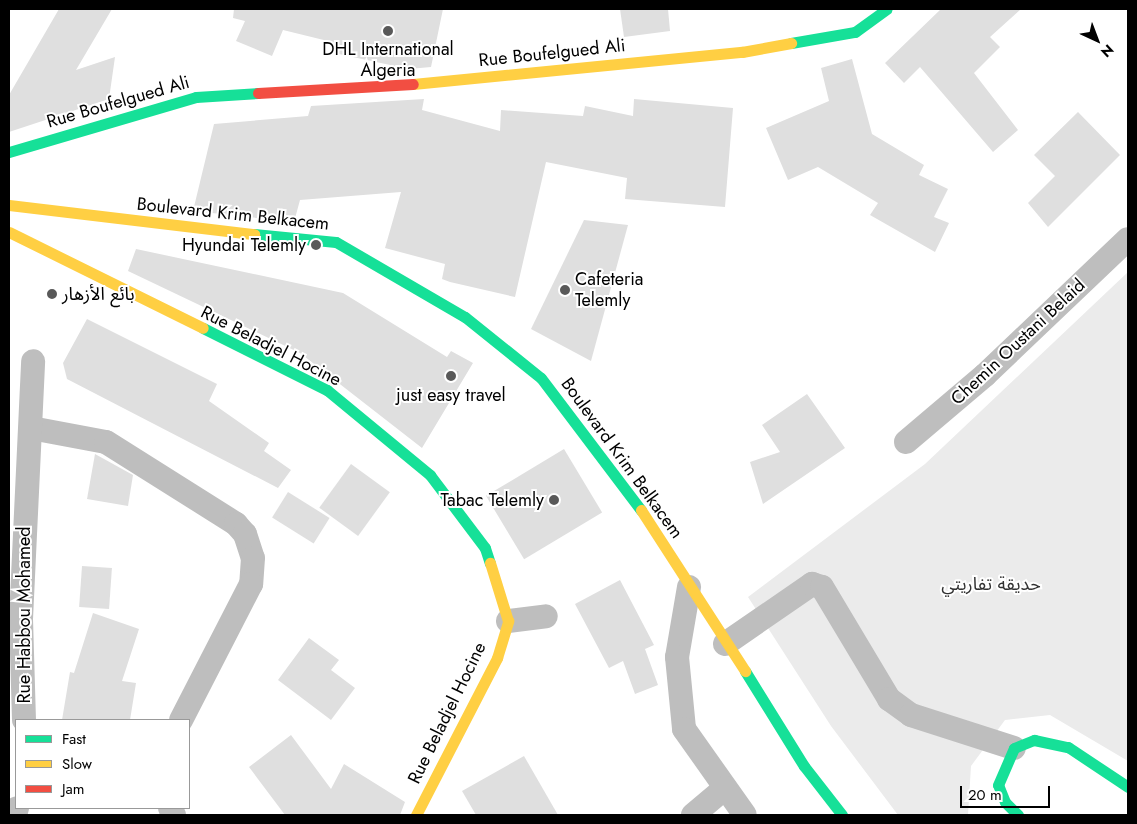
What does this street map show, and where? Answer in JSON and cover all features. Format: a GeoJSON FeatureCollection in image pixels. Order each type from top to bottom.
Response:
{"type":"FeatureCollection","features":[{"type":"Feature","properties":{"kind":"street","name":"Rue Boufelgued Ali"},"geometry":{"type":"LineString","coordinates":[[9,152],[196,97],[418,84],[742,52],[855,32],[887,9]]}},
{"type":"Feature","properties":{"kind":"street","name":"Boulevard Krim Belkacem"},"geometry":{"type":"LineString","coordinates":[[9,205],[185,228],[336,242],[464,317],[541,378],[614,471],[662,540],[689,587],[804,766],[842,815]]}},
{"type":"Feature","properties":{"kind":"street","name":"Rue Beladjel Hocine"},"geometry":{"type":"LineString","coordinates":[[9,232],[327,390],[430,475],[485,548],[508,621],[497,658],[416,815]]}},
{"type":"Feature","properties":{"kind":"street","name":"Chemin Oustani Belaid"},"geometry":{"type":"LineString","coordinates":[[906,442],[985,375],[1128,239]]}},
{"type":"Feature","properties":{"kind":"street","name":"Rue Habbou Mohamed"},"geometry":{"type":"LineString","coordinates":[[24,719],[21,619],[33,361]]}},
{"type":"Feature","properties":{"kind":"street"},"geometry":{"type":"LineString","coordinates":[[31,428],[106,442],[236,524],[245,534],[254,558],[251,584],[182,719]]}},
{"type":"Feature","properties":{"kind":"street"},"geometry":{"type":"LineString","coordinates":[[725,644],[812,584],[822,587],[890,699],[911,715],[1014,748],[1034,740],[1068,746],[1128,787]]}},
{"type":"Feature","properties":{"kind":"street"},"geometry":{"type":"LineString","coordinates":[[689,587],[677,657],[684,729],[745,815]]}},
{"type":"Feature","properties":{"kind":"street"},"geometry":{"type":"LineString","coordinates":[[508,621],[546,616]]}},
{"type":"Feature","properties":{"kind":"street"},"geometry":{"type":"LineString","coordinates":[[1014,748],[998,785],[1005,802],[1018,815]]}},
{"type":"Feature","properties":{"kind":"street"},"geometry":{"type":"LineString","coordinates":[[692,815],[726,788]]}},
{"type":"Feature","properties":{"kind":"green space","name":"حديقة تفاريتي"},"geometry":{"type":"Polygon","coordinates":[[[1128,272],[1128,761],[1050,715],[1005,720],[971,766],[968,815],[898,815],[831,726],[748,597],[925,464],[1128,272]]]}},
{"type":"Feature","properties":{"kind":"building"},"geometry":{"type":"Polygon","coordinates":[[[59,9],[112,9],[76,70],[115,57],[109,99],[9,132],[9,95],[59,9]]]}},
{"type":"Feature","properties":{"kind":"building","name":"DHL International Algeria"},"geometry":{"type":"Polygon","coordinates":[[[234,9],[443,9],[431,67],[409,69],[334,53],[336,43],[283,30],[272,56],[236,41],[245,21],[233,18],[234,9]]]}},
{"type":"Feature","properties":{"kind":"building"},"geometry":{"type":"Polygon","coordinates":[[[620,9],[668,9],[670,31],[624,37],[620,9]]]}},
{"type":"Feature","properties":{"kind":"building"},"geometry":{"type":"Polygon","coordinates":[[[941,9],[1021,9],[990,37],[1000,47],[974,73],[1018,130],[993,152],[920,67],[904,83],[885,63],[941,9]]]}},
{"type":"Feature","properties":{"kind":"building"},"geometry":{"type":"Polygon","coordinates":[[[852,59],[872,134],[924,165],[919,175],[948,189],[934,217],[949,223],[935,252],[870,215],[878,203],[818,167],[788,180],[766,128],[829,101],[821,68],[852,59]]]}},
{"type":"Feature","properties":{"kind":"building"},"geometry":{"type":"Polygon","coordinates":[[[424,99],[422,110],[500,131],[501,110],[583,116],[585,106],[633,116],[634,99],[733,108],[725,207],[625,199],[627,178],[546,162],[515,297],[442,279],[445,264],[385,248],[401,192],[300,200],[294,222],[193,211],[214,124],[308,116],[311,106],[424,99]]]}},
{"type":"Feature","properties":{"kind":"building"},"geometry":{"type":"Polygon","coordinates":[[[1078,112],[1120,155],[1048,227],[1028,203],[1055,176],[1034,155],[1078,112]]]}},
{"type":"Feature","properties":{"kind":"building","name":"Cafeteria Telemly"},"geometry":{"type":"Polygon","coordinates":[[[584,220],[628,225],[591,361],[531,329],[584,220]]]}},
{"type":"Feature","properties":{"kind":"building"},"geometry":{"type":"Polygon","coordinates":[[[136,249],[343,293],[447,357],[451,351],[473,363],[422,448],[300,353],[128,271],[136,249]]]}},
{"type":"Feature","properties":{"kind":"building"},"geometry":{"type":"Polygon","coordinates":[[[87,319],[217,384],[209,401],[269,443],[264,451],[291,470],[278,488],[67,379],[63,363],[87,319]]]}},
{"type":"Feature","properties":{"kind":"building"},"geometry":{"type":"Polygon","coordinates":[[[807,394],[845,448],[763,504],[750,462],[780,452],[762,425],[807,394]]]}},
{"type":"Feature","properties":{"kind":"building"},"geometry":{"type":"Polygon","coordinates":[[[564,449],[602,512],[524,559],[486,496],[564,449]]]}},
{"type":"Feature","properties":{"kind":"building"},"geometry":{"type":"Polygon","coordinates":[[[95,454],[133,475],[128,506],[87,499],[95,454]]]}},
{"type":"Feature","properties":{"kind":"building"},"geometry":{"type":"Polygon","coordinates":[[[351,464],[390,492],[358,536],[319,508],[351,464]]]}},
{"type":"Feature","properties":{"kind":"building"},"geometry":{"type":"Polygon","coordinates":[[[288,492],[330,518],[314,543],[272,517],[288,492]]]}},
{"type":"Feature","properties":{"kind":"building"},"geometry":{"type":"Polygon","coordinates":[[[82,566],[112,568],[109,609],[79,607],[82,566]]]}},
{"type":"Feature","properties":{"kind":"building"},"geometry":{"type":"Polygon","coordinates":[[[620,580],[654,645],[645,649],[658,685],[635,694],[623,661],[609,668],[575,604],[620,580]]]}},
{"type":"Feature","properties":{"kind":"building"},"geometry":{"type":"Polygon","coordinates":[[[93,613],[139,629],[122,681],[136,683],[130,719],[62,719],[70,672],[74,673],[93,613]]]}},
{"type":"Feature","properties":{"kind":"building"},"geometry":{"type":"Polygon","coordinates":[[[309,638],[339,660],[331,670],[355,688],[331,720],[278,680],[309,638]]]}},
{"type":"Feature","properties":{"kind":"building"},"geometry":{"type":"Polygon","coordinates":[[[291,735],[331,789],[344,764],[405,802],[400,815],[285,815],[249,767],[291,735]]]}},
{"type":"Feature","properties":{"kind":"building"},"geometry":{"type":"Polygon","coordinates":[[[524,756],[558,815],[476,815],[462,791],[524,756]]]}},
{"type":"Feature","properties":{"kind":"traffic: fast"},"geometry":{"type":"LineString","coordinates":[[791,43],[855,32],[887,9]]}},
{"type":"Feature","properties":{"kind":"traffic: fast"},"geometry":{"type":"LineString","coordinates":[[9,152],[196,97],[258,93]]}},
{"type":"Feature","properties":{"kind":"traffic: fast"},"geometry":{"type":"LineString","coordinates":[[254,234],[336,242],[465,317],[541,378],[641,510]]}},
{"type":"Feature","properties":{"kind":"traffic: fast"},"geometry":{"type":"LineString","coordinates":[[203,328],[327,390],[430,475],[485,548],[490,563]]}},
{"type":"Feature","properties":{"kind":"traffic: fast"},"geometry":{"type":"LineString","coordinates":[[745,671],[804,766],[842,815]]}},
{"type":"Feature","properties":{"kind":"traffic: fast"},"geometry":{"type":"LineString","coordinates":[[1018,815],[1005,802],[998,785],[1014,748],[1034,740],[1068,747],[1128,787]]}},
{"type":"Feature","properties":{"kind":"traffic: slow"},"geometry":{"type":"LineString","coordinates":[[413,84],[742,52],[791,43]]}},
{"type":"Feature","properties":{"kind":"traffic: slow"},"geometry":{"type":"LineString","coordinates":[[9,205],[254,234]]}},
{"type":"Feature","properties":{"kind":"traffic: slow"},"geometry":{"type":"LineString","coordinates":[[9,232],[203,328]]}},
{"type":"Feature","properties":{"kind":"traffic: slow"},"geometry":{"type":"LineString","coordinates":[[641,510],[745,671]]}},
{"type":"Feature","properties":{"kind":"traffic: slow"},"geometry":{"type":"LineString","coordinates":[[416,815],[497,658],[508,621],[490,563]]}},
{"type":"Feature","properties":{"kind":"traffic: jam"},"geometry":{"type":"LineString","coordinates":[[258,93],[413,84]]}},
{"type":"Feature","properties":{"kind":"place","name":"DHL International Algeria"},"geometry":{"type":"Point","coordinates":[388,31]}},
{"type":"Feature","properties":{"kind":"place","name":"Hyundai Telemly"},"geometry":{"type":"Point","coordinates":[316,245]}},
{"type":"Feature","properties":{"kind":"place","name":"Cafeteria Telemly"},"geometry":{"type":"Point","coordinates":[565,290]}},
{"type":"Feature","properties":{"kind":"place","name":"بائع الأزهار"},"geometry":{"type":"Point","coordinates":[52,294]}},
{"type":"Feature","properties":{"kind":"place","name":"just easy travel"},"geometry":{"type":"Point","coordinates":[451,376]}},
{"type":"Feature","properties":{"kind":"place","name":"Tabac Telemly"},"geometry":{"type":"Point","coordinates":[554,500]}}]}
